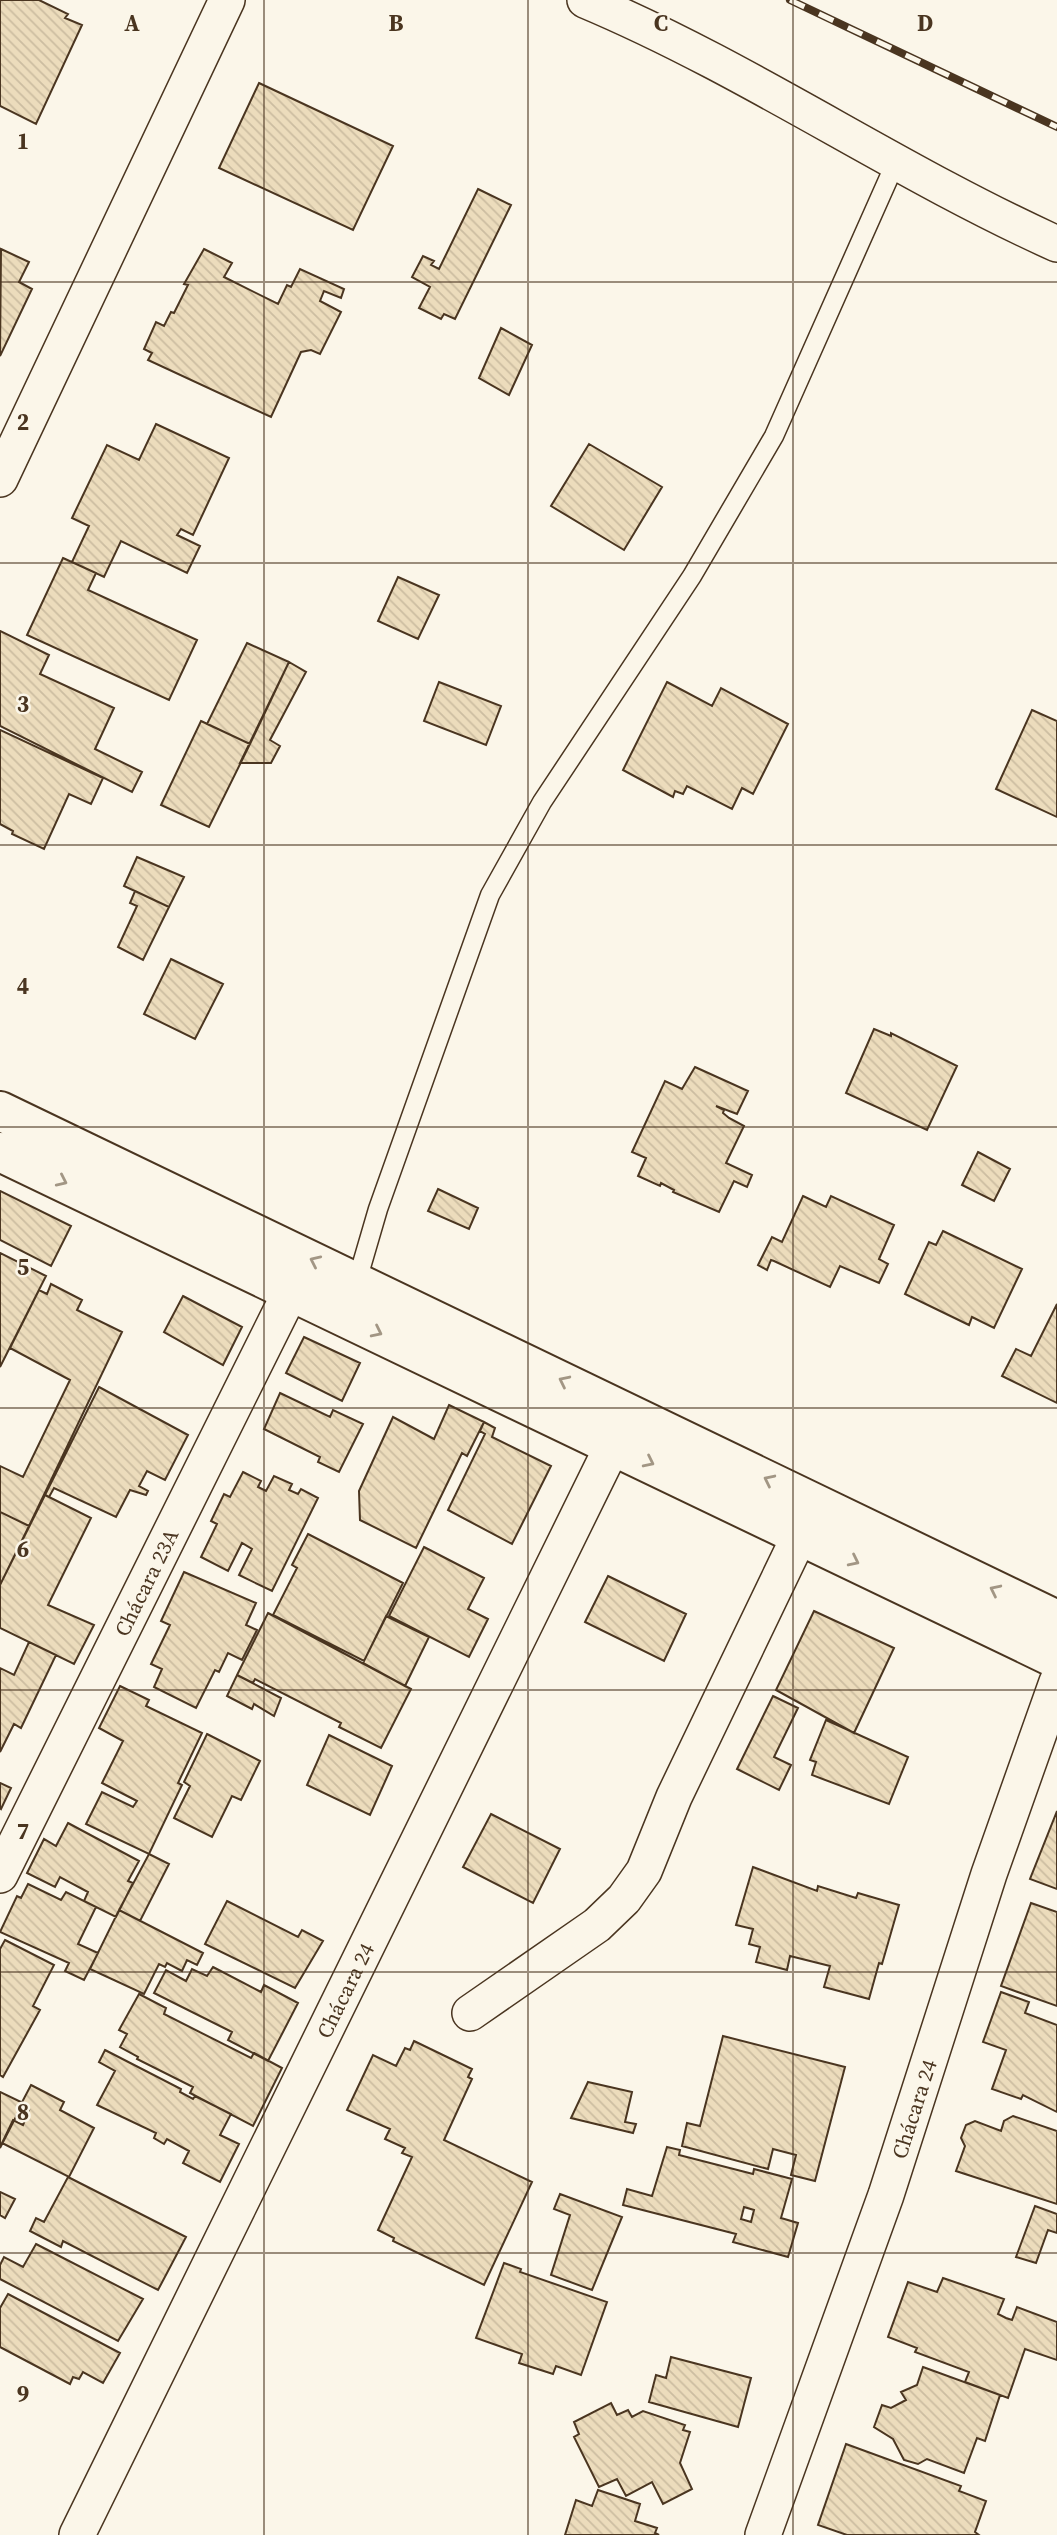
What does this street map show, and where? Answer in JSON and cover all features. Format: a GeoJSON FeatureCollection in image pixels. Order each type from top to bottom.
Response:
{"type":"FeatureCollection","features":[{"type":"Feature","properties":{"kind":"street"},"geometry":{"type":"LineString","coordinates":[[0,478],[227,0]]}},
{"type":"Feature","properties":{"kind":"street"},"geometry":{"type":"LineString","coordinates":[[585,0],[704,54],[895,163],[991,214],[1057,244]]}},
{"type":"Feature","properties":{"kind":"street"},"geometry":{"type":"LineString","coordinates":[[0,1111],[357,1281],[808,1519],[1057,1659]]}},
{"type":"Feature","properties":{"kind":"street"},"geometry":{"type":"LineString","coordinates":[[0,1152],[613,1445],[808,1519],[1057,1620]]}},
{"type":"Feature","properties":{"kind":"street","name":"Chácara 23A"},"geometry":{"type":"LineString","coordinates":[[0,1875],[291,1291]]}},
{"type":"Feature","properties":{"kind":"street","name":"Chácara 24"},"geometry":{"type":"LineString","coordinates":[[77,2535],[613,1445]]}},
{"type":"Feature","properties":{"kind":"street"},"geometry":{"type":"LineString","coordinates":[[470,2013],[597,1925],[624,1899],[644,1871],[674,1797],[808,1519]]}},
{"type":"Feature","properties":{"kind":"street","name":"Chácara 24"},"geometry":{"type":"LineString","coordinates":[[763,2535],[886,2195],[989,1874],[1057,1682]]}},
{"type":"Feature","properties":{"kind":"lane"},"geometry":{"type":"LineString","coordinates":[[357,1281],[391,1171],[490,895],[542,802],[692,576],[774,436],[895,163]]}},
{"type":"Feature","properties":{"kind":"building"},"geometry":{"type":"Polygon","coordinates":[[[0,0],[39,0],[68,14],[65,18],[82,25],[36,124],[0,106],[0,0]]]}},
{"type":"Feature","properties":{"kind":"building"},"geometry":{"type":"Polygon","coordinates":[[[259,83],[393,146],[353,230],[219,168],[259,83]]]}},
{"type":"Feature","properties":{"kind":"building"},"geometry":{"type":"Polygon","coordinates":[[[478,189],[511,205],[455,319],[444,314],[441,319],[419,308],[430,287],[412,277],[423,256],[434,261],[431,265],[439,269],[478,189]]]}},
{"type":"Feature","properties":{"kind":"building"},"geometry":{"type":"Polygon","coordinates":[[[1,249],[29,262],[19,282],[32,289],[0,356],[1,249]]]}},
{"type":"Feature","properties":{"kind":"building"},"geometry":{"type":"Polygon","coordinates":[[[204,249],[232,263],[224,277],[278,304],[287,285],[291,287],[300,269],[344,289],[341,298],[324,291],[320,301],[341,312],[320,354],[311,350],[301,352],[271,417],[148,360],[152,353],[144,349],[156,322],[164,326],[171,312],[174,313],[188,285],[184,284],[204,249]]]}},
{"type":"Feature","properties":{"kind":"building"},"geometry":{"type":"Polygon","coordinates":[[[501,328],[532,345],[509,395],[479,378],[501,328]]]}},
{"type":"Feature","properties":{"kind":"building"},"geometry":{"type":"Polygon","coordinates":[[[156,424],[229,458],[193,535],[181,529],[177,535],[200,546],[187,573],[121,541],[104,577],[72,562],[89,526],[72,518],[107,445],[139,460],[156,424]]]}},
{"type":"Feature","properties":{"kind":"building"},"geometry":{"type":"Polygon","coordinates":[[[589,444],[662,487],[624,550],[551,506],[589,444]]]}},
{"type":"Feature","properties":{"kind":"building"},"geometry":{"type":"Polygon","coordinates":[[[63,558],[96,573],[88,590],[197,640],[169,700],[27,635],[63,558]]]}},
{"type":"Feature","properties":{"kind":"building"},"geometry":{"type":"Polygon","coordinates":[[[398,577],[439,595],[418,639],[378,621],[398,577]]]}},
{"type":"Feature","properties":{"kind":"building"},"geometry":{"type":"Polygon","coordinates":[[[0,631],[49,655],[40,674],[114,708],[95,749],[142,772],[132,792],[0,726],[0,631]]]}},
{"type":"Feature","properties":{"kind":"building"},"geometry":{"type":"Polygon","coordinates":[[[247,643],[289,662],[250,744],[207,724],[247,643]]]}},
{"type":"Feature","properties":{"kind":"building"},"geometry":{"type":"Polygon","coordinates":[[[289,662],[306,672],[270,740],[280,746],[271,763],[240,763],[289,662]]]}},
{"type":"Feature","properties":{"kind":"building"},"geometry":{"type":"Polygon","coordinates":[[[439,682],[501,706],[486,745],[424,721],[439,682]]]}},
{"type":"Feature","properties":{"kind":"building"},"geometry":{"type":"Polygon","coordinates":[[[667,682],[712,706],[721,688],[788,724],[753,794],[742,788],[732,809],[687,786],[683,794],[675,791],[673,797],[623,770],[667,682]]]}},
{"type":"Feature","properties":{"kind":"building"},"geometry":{"type":"Polygon","coordinates":[[[1032,710],[1057,721],[1057,817],[996,789],[1032,710]]]}},
{"type":"Feature","properties":{"kind":"building"},"geometry":{"type":"Polygon","coordinates":[[[201,721],[250,744],[209,827],[161,805],[201,721]]]}},
{"type":"Feature","properties":{"kind":"building"},"geometry":{"type":"Polygon","coordinates":[[[0,730],[103,778],[91,804],[69,794],[44,849],[12,834],[13,831],[0,824],[0,730]]]}},
{"type":"Feature","properties":{"kind":"building"},"geometry":{"type":"Polygon","coordinates":[[[137,857],[184,877],[169,907],[124,886],[137,857]]]}},
{"type":"Feature","properties":{"kind":"building"},"geometry":{"type":"Polygon","coordinates":[[[135,891],[169,907],[143,960],[118,947],[137,906],[130,903],[135,891]]]}},
{"type":"Feature","properties":{"kind":"building"},"geometry":{"type":"Polygon","coordinates":[[[171,959],[223,984],[195,1039],[144,1014],[171,959]]]}},
{"type":"Feature","properties":{"kind":"building"},"geometry":{"type":"Polygon","coordinates":[[[874,1029],[891,1036],[891,1033],[957,1066],[927,1130],[846,1093],[874,1029]]]}},
{"type":"Feature","properties":{"kind":"building"},"geometry":{"type":"Polygon","coordinates":[[[695,1067],[748,1091],[737,1114],[716,1106],[724,1110],[723,1113],[729,1118],[744,1126],[726,1163],[752,1175],[747,1187],[734,1181],[719,1212],[673,1192],[674,1190],[661,1183],[660,1186],[638,1176],[646,1158],[632,1152],[665,1081],[682,1089],[695,1067]]]}},
{"type":"Feature","properties":{"kind":"building"},"geometry":{"type":"Polygon","coordinates":[[[978,1152],[1010,1169],[994,1201],[962,1185],[978,1152]]]}},
{"type":"Feature","properties":{"kind":"building"},"geometry":{"type":"Polygon","coordinates":[[[438,1189],[478,1208],[469,1229],[428,1211],[438,1189]]]}},
{"type":"Feature","properties":{"kind":"building"},"geometry":{"type":"Polygon","coordinates":[[[0,1191],[71,1226],[51,1266],[0,1240],[0,1191]]]}},
{"type":"Feature","properties":{"kind":"building"},"geometry":{"type":"Polygon","coordinates":[[[803,1196],[826,1207],[831,1196],[894,1225],[879,1259],[888,1264],[879,1283],[840,1266],[830,1287],[771,1260],[767,1270],[758,1265],[772,1237],[782,1242],[803,1196]]]}},
{"type":"Feature","properties":{"kind":"building"},"geometry":{"type":"Polygon","coordinates":[[[943,1231],[1022,1269],[994,1328],[972,1317],[969,1325],[905,1294],[929,1242],[936,1245],[943,1231]]]}},
{"type":"Feature","properties":{"kind":"building"},"geometry":{"type":"Polygon","coordinates":[[[0,1253],[46,1276],[0,1367],[0,1253]]]}},
{"type":"Feature","properties":{"kind":"building"},"geometry":{"type":"Polygon","coordinates":[[[51,1284],[82,1300],[77,1310],[122,1332],[29,1526],[0,1512],[0,1466],[23,1477],[70,1380],[10,1348],[39,1290],[47,1294],[51,1284]]]}},
{"type":"Feature","properties":{"kind":"building"},"geometry":{"type":"Polygon","coordinates":[[[183,1296],[242,1327],[223,1365],[164,1332],[183,1296]]]}},
{"type":"Feature","properties":{"kind":"building"},"geometry":{"type":"Polygon","coordinates":[[[1057,1304],[1057,1403],[1002,1376],[1016,1349],[1031,1356],[1057,1304]]]}},
{"type":"Feature","properties":{"kind":"building"},"geometry":{"type":"Polygon","coordinates":[[[304,1337],[360,1363],[342,1401],[286,1373],[304,1337]]]}},
{"type":"Feature","properties":{"kind":"building"},"geometry":{"type":"Polygon","coordinates":[[[99,1387],[188,1435],[165,1480],[147,1471],[139,1486],[148,1491],[146,1495],[130,1490],[116,1517],[54,1488],[49,1497],[45,1495],[99,1387]]]}},
{"type":"Feature","properties":{"kind":"building"},"geometry":{"type":"Polygon","coordinates":[[[280,1393],[330,1417],[333,1410],[363,1424],[339,1472],[318,1462],[320,1457],[264,1429],[280,1393]]]}},
{"type":"Feature","properties":{"kind":"building"},"geometry":{"type":"Polygon","coordinates":[[[449,1405],[484,1422],[467,1456],[462,1453],[416,1548],[360,1520],[359,1491],[393,1417],[434,1439],[449,1405]]]}},
{"type":"Feature","properties":{"kind":"building"},"geometry":{"type":"Polygon","coordinates":[[[484,1422],[495,1428],[492,1437],[551,1466],[512,1544],[448,1510],[485,1434],[480,1431],[484,1422]]]}},
{"type":"Feature","properties":{"kind":"building"},"geometry":{"type":"Polygon","coordinates":[[[243,1472],[261,1481],[258,1487],[266,1491],[274,1476],[292,1484],[289,1490],[298,1494],[301,1489],[318,1498],[272,1591],[239,1575],[252,1549],[242,1543],[228,1571],[201,1557],[217,1524],[211,1521],[224,1494],[230,1497],[243,1472]]]}},
{"type":"Feature","properties":{"kind":"building"},"geometry":{"type":"Polygon","coordinates":[[[45,1495],[91,1518],[48,1605],[94,1625],[74,1664],[0,1628],[0,1585],[45,1495]]]}},
{"type":"Feature","properties":{"kind":"building"},"geometry":{"type":"Polygon","coordinates":[[[0,1512],[29,1526],[0,1585],[0,1512]]]}},
{"type":"Feature","properties":{"kind":"building"},"geometry":{"type":"Polygon","coordinates":[[[308,1534],[403,1583],[364,1661],[273,1615],[297,1568],[292,1565],[308,1534]]]}},
{"type":"Feature","properties":{"kind":"building"},"geometry":{"type":"Polygon","coordinates":[[[424,1547],[484,1578],[468,1609],[488,1619],[469,1657],[389,1616],[424,1547]]]}},
{"type":"Feature","properties":{"kind":"building"},"geometry":{"type":"Polygon","coordinates":[[[184,1572],[256,1603],[246,1625],[257,1630],[242,1660],[228,1653],[219,1672],[215,1670],[196,1708],[154,1687],[162,1669],[151,1664],[170,1625],[161,1621],[184,1572]]]}},
{"type":"Feature","properties":{"kind":"building"},"geometry":{"type":"Polygon","coordinates":[[[608,1576],[686,1614],[664,1661],[585,1622],[608,1576]]]}},
{"type":"Feature","properties":{"kind":"building"},"geometry":{"type":"Polygon","coordinates":[[[814,1611],[894,1648],[854,1733],[776,1690],[814,1611]]]}},
{"type":"Feature","properties":{"kind":"building"},"geometry":{"type":"Polygon","coordinates":[[[268,1613],[411,1689],[381,1748],[339,1727],[341,1723],[255,1679],[253,1683],[237,1675],[268,1613]]]}},
{"type":"Feature","properties":{"kind":"building"},"geometry":{"type":"Polygon","coordinates":[[[386,1616],[429,1637],[405,1686],[363,1663],[386,1616]]]}},
{"type":"Feature","properties":{"kind":"building"},"geometry":{"type":"Polygon","coordinates":[[[29,1642],[56,1655],[21,1728],[14,1724],[0,1752],[0,1668],[14,1675],[29,1642]]]}},
{"type":"Feature","properties":{"kind":"building"},"geometry":{"type":"Polygon","coordinates":[[[237,1675],[281,1698],[274,1716],[254,1704],[252,1709],[227,1696],[237,1675]]]}},
{"type":"Feature","properties":{"kind":"building"},"geometry":{"type":"Polygon","coordinates":[[[120,1686],[149,1700],[146,1706],[202,1733],[178,1783],[182,1785],[149,1854],[86,1824],[102,1792],[133,1807],[137,1801],[102,1783],[123,1741],[99,1728],[120,1686]]]}},
{"type":"Feature","properties":{"kind":"building"},"geometry":{"type":"Polygon","coordinates":[[[773,1696],[798,1708],[774,1757],[791,1765],[779,1790],[737,1769],[773,1696]]]}},
{"type":"Feature","properties":{"kind":"building"},"geometry":{"type":"Polygon","coordinates":[[[826,1720],[908,1757],[889,1804],[812,1775],[816,1762],[810,1760],[826,1720]]]}},
{"type":"Feature","properties":{"kind":"building"},"geometry":{"type":"Polygon","coordinates":[[[207,1734],[260,1761],[241,1800],[232,1796],[212,1837],[174,1818],[190,1786],[184,1782],[207,1734]]]}},
{"type":"Feature","properties":{"kind":"building"},"geometry":{"type":"Polygon","coordinates":[[[329,1735],[392,1766],[370,1815],[307,1785],[329,1735]]]}},
{"type":"Feature","properties":{"kind":"building"},"geometry":{"type":"Polygon","coordinates":[[[0,1783],[11,1788],[1,1809],[0,1808],[0,1783]]]}},
{"type":"Feature","properties":{"kind":"building"},"geometry":{"type":"Polygon","coordinates":[[[1057,1811],[1057,1889],[1030,1879],[1057,1811]]]}},
{"type":"Feature","properties":{"kind":"building"},"geometry":{"type":"Polygon","coordinates":[[[491,1814],[560,1849],[533,1903],[463,1867],[491,1814]]]}},
{"type":"Feature","properties":{"kind":"building"},"geometry":{"type":"Polygon","coordinates":[[[68,1823],[139,1861],[128,1881],[133,1883],[116,1917],[84,1901],[88,1892],[60,1877],[55,1887],[27,1873],[44,1839],[56,1846],[68,1823]]]}},
{"type":"Feature","properties":{"kind":"building"},"geometry":{"type":"Polygon","coordinates":[[[149,1854],[169,1864],[140,1921],[119,1910],[149,1854]]]}},
{"type":"Feature","properties":{"kind":"building"},"geometry":{"type":"Polygon","coordinates":[[[753,1867],[817,1891],[818,1886],[856,1898],[858,1893],[899,1905],[869,1999],[824,1987],[830,1966],[790,1956],[787,1970],[756,1962],[760,1947],[749,1944],[753,1929],[736,1925],[753,1867]]]}},
{"type":"Feature","properties":{"kind":"building"},"geometry":{"type":"Polygon","coordinates":[[[28,1884],[61,1900],[66,1892],[96,1907],[78,1944],[98,1953],[84,1980],[65,1971],[69,1963],[0,1932],[17,1896],[21,1898],[28,1884]]]}},
{"type":"Feature","properties":{"kind":"building"},"geometry":{"type":"Polygon","coordinates":[[[227,1901],[298,1937],[302,1930],[323,1941],[295,1988],[205,1944],[227,1901]]]}},
{"type":"Feature","properties":{"kind":"building"},"geometry":{"type":"Polygon","coordinates":[[[1031,1903],[1057,1912],[1057,2006],[1001,1986],[1031,1903]]]}},
{"type":"Feature","properties":{"kind":"building"},"geometry":{"type":"Polygon","coordinates":[[[119,1910],[203,1953],[197,1965],[187,1960],[182,1971],[167,1963],[165,1967],[159,1964],[144,1994],[90,1969],[119,1910]]]}},
{"type":"Feature","properties":{"kind":"building"},"geometry":{"type":"Polygon","coordinates":[[[5,1940],[54,1965],[33,2006],[40,2010],[3,2077],[0,2075],[0,1949],[5,1940]]]}},
{"type":"Feature","properties":{"kind":"building"},"geometry":{"type":"Polygon","coordinates":[[[213,1967],[261,1992],[264,1985],[298,2003],[268,2061],[228,2040],[232,2032],[154,1993],[166,1970],[186,1981],[192,1969],[207,1976],[213,1967]]]}},
{"type":"Feature","properties":{"kind":"building"},"geometry":{"type":"Polygon","coordinates":[[[1001,1992],[1029,2002],[1025,2013],[1057,2025],[1057,2112],[1023,2095],[1021,2099],[992,2089],[1006,2050],[983,2042],[1001,1992]]]}},
{"type":"Feature","properties":{"kind":"building"},"geometry":{"type":"Polygon","coordinates":[[[139,1994],[166,2008],[164,2014],[251,2058],[254,2053],[282,2068],[253,2126],[190,2093],[193,2087],[137,2059],[138,2057],[120,2047],[127,2034],[119,2030],[139,1994]]]}},
{"type":"Feature","properties":{"kind":"building"},"geometry":{"type":"Polygon","coordinates":[[[723,2036],[845,2067],[815,2181],[791,2175],[796,2155],[773,2149],[768,2169],[682,2146],[687,2123],[700,2126],[723,2036]]]}},
{"type":"Feature","properties":{"kind":"building"},"geometry":{"type":"Polygon","coordinates":[[[414,2041],[472,2069],[468,2077],[472,2079],[444,2140],[532,2182],[484,2285],[393,2241],[394,2238],[378,2230],[412,2157],[402,2153],[405,2148],[385,2139],[390,2129],[347,2110],[373,2055],[396,2066],[405,2048],[410,2050],[414,2041]]]}},
{"type":"Feature","properties":{"kind":"building"},"geometry":{"type":"Polygon","coordinates":[[[105,2050],[181,2089],[180,2092],[193,2099],[195,2096],[231,2114],[220,2135],[239,2144],[220,2182],[183,2163],[189,2151],[167,2139],[164,2144],[154,2138],[156,2133],[97,2105],[115,2071],[99,2062],[105,2050]]]}},
{"type":"Feature","properties":{"kind":"building"},"geometry":{"type":"Polygon","coordinates":[[[588,2082],[632,2092],[625,2122],[636,2124],[633,2133],[571,2118],[588,2082]]]}},
{"type":"Feature","properties":{"kind":"building"},"geometry":{"type":"Polygon","coordinates":[[[31,2085],[64,2102],[60,2110],[94,2128],[69,2177],[2,2143],[13,2120],[23,2125],[29,2110],[20,2106],[31,2085]]]}},
{"type":"Feature","properties":{"kind":"building"},"geometry":{"type":"Polygon","coordinates":[[[0,2092],[23,2103],[0,2148],[0,2092]]]}},
{"type":"Feature","properties":{"kind":"building"},"geometry":{"type":"Polygon","coordinates":[[[1013,2116],[1057,2131],[1057,2204],[956,2171],[965,2146],[961,2138],[966,2125],[975,2121],[1001,2131],[1004,2121],[1013,2116]]]}},
{"type":"Feature","properties":{"kind":"building"},"geometry":{"type":"Polygon","coordinates":[[[667,2147],[680,2150],[679,2155],[753,2174],[754,2169],[792,2179],[781,2218],[798,2223],[788,2257],[733,2242],[736,2234],[623,2205],[627,2189],[652,2196],[667,2147]],[[744,2207],[741,2219],[751,2222],[754,2210],[744,2207]]]}},
{"type":"Feature","properties":{"kind":"building"},"geometry":{"type":"Polygon","coordinates":[[[68,2177],[186,2237],[158,2290],[63,2241],[61,2247],[30,2231],[36,2218],[44,2222],[68,2177]]]}},
{"type":"Feature","properties":{"kind":"building"},"geometry":{"type":"Polygon","coordinates":[[[0,2192],[15,2199],[5,2218],[0,2215],[0,2192]]]}},
{"type":"Feature","properties":{"kind":"building"},"geometry":{"type":"Polygon","coordinates":[[[560,2194],[622,2217],[592,2290],[551,2275],[570,2215],[554,2209],[560,2194]]]}},
{"type":"Feature","properties":{"kind":"building"},"geometry":{"type":"Polygon","coordinates":[[[1035,2206],[1057,2214],[1057,2233],[1048,2230],[1036,2263],[1016,2257],[1035,2206]]]}},
{"type":"Feature","properties":{"kind":"building"},"geometry":{"type":"Polygon","coordinates":[[[36,2244],[143,2299],[118,2341],[0,2279],[0,2265],[4,2257],[23,2267],[36,2244]]]}},
{"type":"Feature","properties":{"kind":"building"},"geometry":{"type":"Polygon","coordinates":[[[504,2263],[521,2269],[520,2272],[607,2302],[581,2375],[556,2366],[553,2374],[519,2363],[522,2354],[476,2338],[504,2263]]]}},
{"type":"Feature","properties":{"kind":"building"},"geometry":{"type":"Polygon","coordinates":[[[943,2278],[1004,2299],[998,2314],[1006,2318],[1012,2320],[1017,2307],[1057,2322],[1057,2360],[1025,2349],[1008,2398],[965,2382],[969,2372],[915,2352],[917,2348],[888,2337],[908,2282],[937,2292],[943,2278]]]}},
{"type":"Feature","properties":{"kind":"building"},"geometry":{"type":"Polygon","coordinates":[[[8,2294],[120,2353],[103,2383],[83,2372],[79,2379],[73,2377],[70,2384],[0,2347],[0,2308],[8,2294]]]}},
{"type":"Feature","properties":{"kind":"building"},"geometry":{"type":"Polygon","coordinates":[[[671,2357],[751,2378],[738,2427],[649,2402],[656,2375],[666,2378],[671,2357]]]}},
{"type":"Feature","properties":{"kind":"building"},"geometry":{"type":"Polygon","coordinates":[[[923,2367],[1000,2395],[985,2441],[977,2438],[964,2473],[927,2459],[918,2464],[904,2460],[893,2439],[874,2427],[882,2405],[891,2408],[906,2400],[901,2392],[917,2385],[923,2367]]]}},
{"type":"Feature","properties":{"kind":"building"},"geometry":{"type":"Polygon","coordinates":[[[611,2403],[617,2415],[628,2410],[632,2417],[643,2411],[685,2425],[683,2430],[690,2432],[680,2463],[692,2489],[663,2504],[652,2482],[626,2496],[617,2479],[599,2487],[574,2437],[579,2434],[574,2422],[611,2403]]]}},
{"type":"Feature","properties":{"kind":"building"},"geometry":{"type":"Polygon","coordinates":[[[846,2444],[961,2486],[959,2491],[986,2501],[975,2532],[979,2535],[847,2535],[818,2525],[846,2444]]]}},
{"type":"Feature","properties":{"kind":"building"},"geometry":{"type":"Polygon","coordinates":[[[598,2490],[640,2504],[635,2521],[657,2528],[655,2533],[659,2535],[565,2535],[576,2500],[592,2506],[598,2490]]]}},
{"type":"Feature","properties":{"kind":"railway"},"geometry":{"type":"LineString","coordinates":[[790,0],[1057,127]]}}]}
